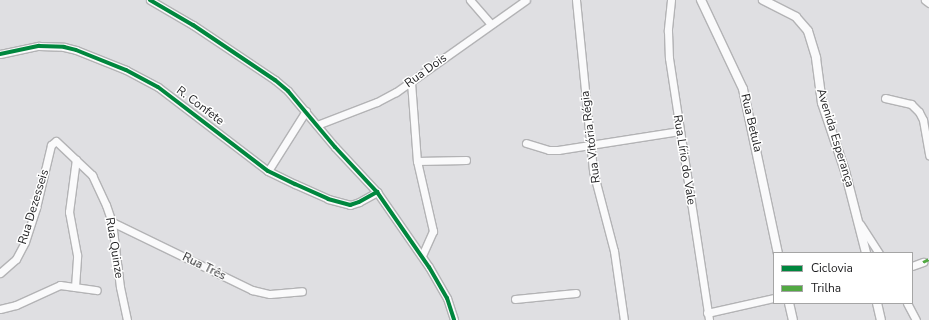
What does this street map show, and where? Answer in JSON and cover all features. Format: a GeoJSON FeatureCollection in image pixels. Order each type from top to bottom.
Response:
{"type":"FeatureCollection","features":[{"type":"Feature","properties":{"kind":"street"},"geometry":{"type":"LineString","coordinates":[[150,0],[194,25],[275,80],[306,111],[377,192],[422,256],[447,298],[454,320]]}},
{"type":"Feature","properties":{"kind":"street"},"geometry":{"type":"LineString","coordinates":[[470,0],[491,24]]}},
{"type":"Feature","properties":{"kind":"street","name":"Rua Dois"},"geometry":{"type":"LineString","coordinates":[[317,125],[377,102],[411,82],[526,0]]}},
{"type":"Feature","properties":{"kind":"street","name":"Rua Vitória Régia"},"geometry":{"type":"LineString","coordinates":[[576,0],[594,180],[614,251],[624,320]]}},
{"type":"Feature","properties":{"kind":"street","name":"Rua Lírio do Vale"},"geometry":{"type":"LineString","coordinates":[[671,0],[668,44],[707,318]]}},
{"type":"Feature","properties":{"kind":"street","name":"Rua Betula"},"geometry":{"type":"LineString","coordinates":[[701,0],[743,89],[778,252]]}},
{"type":"Feature","properties":{"kind":"street","name":"Avenida Esperança"},"geometry":{"type":"LineString","coordinates":[[763,0],[796,17],[808,31],[816,58],[822,103],[845,171],[860,224],[866,252]]}},
{"type":"Feature","properties":{"kind":"street"},"geometry":{"type":"LineString","coordinates":[[925,0],[929,3]]}},
{"type":"Feature","properties":{"kind":"street","name":"R. Confete"},"geometry":{"type":"LineString","coordinates":[[0,54],[39,46],[64,47],[76,50],[122,68],[168,94],[268,170],[295,184],[340,203],[350,204],[359,202],[377,192]]}},
{"type":"Feature","properties":{"kind":"street"},"geometry":{"type":"LineString","coordinates":[[411,82],[417,162],[433,231],[422,256]]}},
{"type":"Feature","properties":{"kind":"street"},"geometry":{"type":"LineString","coordinates":[[885,98],[911,104],[919,112],[923,120],[929,155]]}},
{"type":"Feature","properties":{"kind":"street"},"geometry":{"type":"LineString","coordinates":[[268,170],[306,111]]}},
{"type":"Feature","properties":{"kind":"street"},"geometry":{"type":"LineString","coordinates":[[526,143],[548,150],[680,131]]}},
{"type":"Feature","properties":{"kind":"street","name":"Rua Dezesseis"},"geometry":{"type":"LineString","coordinates":[[0,273],[16,258],[25,242],[36,208],[51,144],[54,141],[60,144]]}},
{"type":"Feature","properties":{"kind":"street","name":"Rua Quinze"},"geometry":{"type":"LineString","coordinates":[[60,144],[87,169],[96,182],[112,222],[120,287],[127,320]]}},
{"type":"Feature","properties":{"kind":"street"},"geometry":{"type":"LineString","coordinates":[[75,286],[77,255],[69,212],[76,159]]}},
{"type":"Feature","properties":{"kind":"street"},"geometry":{"type":"LineString","coordinates":[[417,162],[466,160]]}},
{"type":"Feature","properties":{"kind":"street","name":"Rua Três"},"geometry":{"type":"LineString","coordinates":[[112,222],[252,290],[270,294],[302,291]]}},
{"type":"Feature","properties":{"kind":"street"},"geometry":{"type":"LineString","coordinates":[[860,224],[878,252]]}},
{"type":"Feature","properties":{"kind":"street"},"geometry":{"type":"LineString","coordinates":[[913,266],[923,262]]}},
{"type":"Feature","properties":{"kind":"street"},"geometry":{"type":"LineString","coordinates":[[0,309],[16,305],[56,286],[75,286],[97,290]]}},
{"type":"Feature","properties":{"kind":"street"},"geometry":{"type":"LineString","coordinates":[[515,299],[576,293]]}},
{"type":"Feature","properties":{"kind":"street"},"geometry":{"type":"LineString","coordinates":[[707,318],[773,298]]}},
{"type":"Feature","properties":{"kind":"street"},"geometry":{"type":"LineString","coordinates":[[789,304],[793,320]]}},
{"type":"Feature","properties":{"kind":"street"},"geometry":{"type":"LineString","coordinates":[[877,304],[881,320]]}},
{"type":"Feature","properties":{"kind":"street"},"geometry":{"type":"LineString","coordinates":[[908,304],[916,320]]}},
{"type":"Feature","properties":{"kind":"marked path"},"geometry":{"type":"LineString","coordinates":[[923,262],[929,259]]}},
{"type":"Feature","properties":{"kind":"cycle path"},"geometry":{"type":"LineString","coordinates":[[150,0],[193,25],[275,80],[288,91],[335,147],[377,192],[429,267],[447,298],[454,320]]}},
{"type":"Feature","properties":{"kind":"cycle path"},"geometry":{"type":"LineString","coordinates":[[0,54],[39,46],[64,47],[76,50],[126,70],[158,87],[268,171],[295,184],[328,199],[350,205],[359,202],[377,192]]}}]}
